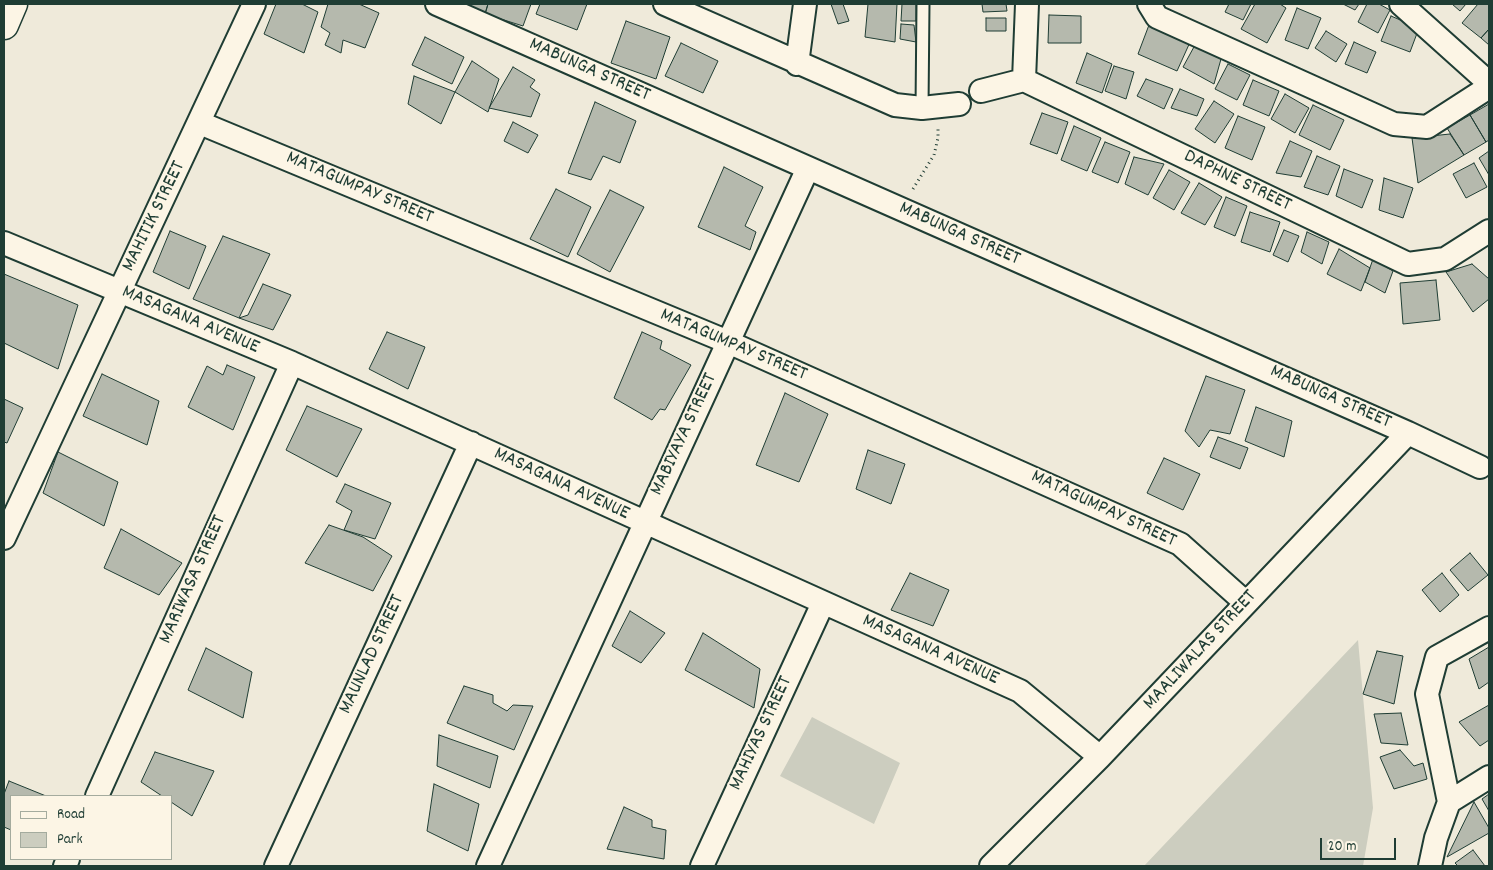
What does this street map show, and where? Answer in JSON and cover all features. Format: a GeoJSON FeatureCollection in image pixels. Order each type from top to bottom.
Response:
{"type":"FeatureCollection","features":[{"type":"Feature","properties":{"kind":"main road"},"geometry":{"type":"LineString","coordinates":[[4,25],[14,4]]}},
{"type":"Feature","properties":{"kind":"street","name":"MAHITIK STREET"},"geometry":{"type":"LineString","coordinates":[[4,538],[118,292],[200,123],[254,4]]}},
{"type":"Feature","properties":{"kind":"street","name":"MABUNGA STREET"},"geometry":{"type":"LineString","coordinates":[[437,4],[1408,432],[1480,467]]}},
{"type":"Feature","properties":{"kind":"street"},"geometry":{"type":"LineString","coordinates":[[665,4],[797,64],[895,105],[929,107],[959,104]]}},
{"type":"Feature","properties":{"kind":"street"},"geometry":{"type":"LineString","coordinates":[[797,64],[805,4]]}},
{"type":"Feature","properties":{"kind":"street"},"geometry":{"type":"LineString","coordinates":[[981,91],[1024,80],[1027,4]]}},
{"type":"Feature","properties":{"kind":"street"},"geometry":{"type":"LineString","coordinates":[[1149,4],[1157,17],[1394,124],[1427,127],[1489,85],[1401,4]]}},
{"type":"Feature","properties":{"kind":"street","name":"DAPHNE STREET"},"geometry":{"type":"LineString","coordinates":[[1024,80],[1408,264],[1446,258],[1489,231]]}},
{"type":"Feature","properties":{"kind":"street","name":"MATAGUMPAY STREET"},"geometry":{"type":"LineString","coordinates":[[200,123],[728,342],[1180,544],[1246,603]]}},
{"type":"Feature","properties":{"kind":"street","name":"MABIYAYA STREET"},"geometry":{"type":"LineString","coordinates":[[488,866],[808,168]]}},
{"type":"Feature","properties":{"kind":"street","name":"MASAGANA AVENUE"},"geometry":{"type":"LineString","coordinates":[[4,243],[292,364],[471,443],[645,524],[1020,692],[1100,757]]}},
{"type":"Feature","properties":{"kind":"street","name":"MARIWASA STREET"},"geometry":{"type":"LineString","coordinates":[[97,795],[292,364]]}},
{"type":"Feature","properties":{"kind":"street","name":"MAALIWALAS STREET"},"geometry":{"type":"LineString","coordinates":[[991,866],[1100,757],[1408,432]]}},
{"type":"Feature","properties":{"kind":"street","name":"MAUNLAD STREET"},"geometry":{"type":"LineString","coordinates":[[276,866],[471,443]]}},
{"type":"Feature","properties":{"kind":"street","name":"MAHIYAS STREET"},"geometry":{"type":"LineString","coordinates":[[702,866],[823,603]]}},
{"type":"Feature","properties":{"kind":"street"},"geometry":{"type":"LineString","coordinates":[[1430,866],[1436,838],[1449,802],[1427,694],[1437,657],[1489,628]]}},
{"type":"Feature","properties":{"kind":"street"},"geometry":{"type":"LineString","coordinates":[[1449,802],[1489,777]]}},
{"type":"Feature","properties":{"kind":"lane"},"geometry":{"type":"LineString","coordinates":[[923,4],[929,107]]}},
{"type":"Feature","properties":{"kind":"path"},"geometry":{"type":"LineString","coordinates":[[889,204],[902,203],[912,191],[934,155],[938,138],[929,107]]}},
{"type":"Feature","properties":{"kind":"green space"},"geometry":{"type":"Polygon","coordinates":[[[1358,640],[1373,808],[1363,866],[1144,866],[1358,640]]]}},
{"type":"Feature","properties":{"kind":"green space"},"geometry":{"type":"Polygon","coordinates":[[[812,717],[900,763],[874,824],[780,776],[812,717]]]}},
{"type":"Feature","properties":{"kind":"building"},"geometry":{"type":"Polygon","coordinates":[[[276,4],[302,4],[318,12],[304,53],[264,34],[276,4]]]}},
{"type":"Feature","properties":{"kind":"building"},"geometry":{"type":"Polygon","coordinates":[[[328,4],[359,4],[379,13],[365,48],[343,40],[341,53],[325,45],[330,33],[321,27],[328,4]]]}},
{"type":"Feature","properties":{"kind":"building"},"geometry":{"type":"Polygon","coordinates":[[[465,4],[488,4],[485,14],[464,6],[465,4]]]}},
{"type":"Feature","properties":{"kind":"building"},"geometry":{"type":"Polygon","coordinates":[[[488,4],[531,4],[523,26],[485,14],[488,4]]]}},
{"type":"Feature","properties":{"kind":"building"},"geometry":{"type":"Polygon","coordinates":[[[540,4],[587,4],[577,30],[536,14],[540,4]]]}},
{"type":"Feature","properties":{"kind":"building"},"geometry":{"type":"Polygon","coordinates":[[[831,4],[843,4],[849,21],[838,24],[831,4]]]}},
{"type":"Feature","properties":{"kind":"building"},"geometry":{"type":"Polygon","coordinates":[[[868,4],[897,4],[895,42],[865,37],[868,4]]]}},
{"type":"Feature","properties":{"kind":"building"},"geometry":{"type":"Polygon","coordinates":[[[902,4],[916,4],[916,21],[901,21],[902,4]]]}},
{"type":"Feature","properties":{"kind":"building"},"geometry":{"type":"Polygon","coordinates":[[[982,4],[1006,4],[1007,11],[983,12],[982,4]]]}},
{"type":"Feature","properties":{"kind":"building"},"geometry":{"type":"Polygon","coordinates":[[[1229,4],[1251,4],[1243,20],[1225,12],[1229,4]]]}},
{"type":"Feature","properties":{"kind":"building"},"geometry":{"type":"Polygon","coordinates":[[[1255,4],[1280,4],[1286,8],[1267,43],[1241,29],[1255,4]]]}},
{"type":"Feature","properties":{"kind":"building"},"geometry":{"type":"Polygon","coordinates":[[[1343,4],[1359,4],[1355,10],[1343,4]]]}},
{"type":"Feature","properties":{"kind":"building"},"geometry":{"type":"Polygon","coordinates":[[[1367,4],[1379,4],[1390,10],[1378,33],[1358,22],[1367,4]]]}},
{"type":"Feature","properties":{"kind":"building"},"geometry":{"type":"Polygon","coordinates":[[[1452,4],[1466,4],[1460,11],[1452,4]]]}},
{"type":"Feature","properties":{"kind":"building"},"geometry":{"type":"Polygon","coordinates":[[[1478,4],[1489,4],[1489,29],[1481,38],[1462,23],[1478,4]]]}},
{"type":"Feature","properties":{"kind":"building"},"geometry":{"type":"Polygon","coordinates":[[[1297,8],[1321,18],[1308,49],[1285,40],[1297,8]]]}},
{"type":"Feature","properties":{"kind":"building"},"geometry":{"type":"Polygon","coordinates":[[[1049,15],[1081,16],[1081,43],[1048,43],[1049,15]]]}},
{"type":"Feature","properties":{"kind":"building"},"geometry":{"type":"Polygon","coordinates":[[[1391,16],[1419,28],[1410,52],[1381,41],[1391,16]]]}},
{"type":"Feature","properties":{"kind":"building"},"geometry":{"type":"Polygon","coordinates":[[[986,18],[1006,18],[1006,31],[986,31],[986,18]]]}},
{"type":"Feature","properties":{"kind":"building"},"geometry":{"type":"Polygon","coordinates":[[[626,21],[670,37],[656,79],[611,63],[626,21]]]}},
{"type":"Feature","properties":{"kind":"building"},"geometry":{"type":"Polygon","coordinates":[[[901,24],[914,25],[916,42],[900,39],[901,24]]]}},
{"type":"Feature","properties":{"kind":"building"},"geometry":{"type":"Polygon","coordinates":[[[1149,25],[1191,40],[1177,71],[1138,54],[1149,25]]]}},
{"type":"Feature","properties":{"kind":"building"},"geometry":{"type":"Polygon","coordinates":[[[1489,29],[1489,45],[1481,38],[1489,29]]]}},
{"type":"Feature","properties":{"kind":"building"},"geometry":{"type":"Polygon","coordinates":[[[1326,31],[1347,44],[1336,62],[1315,48],[1326,31]]]}},
{"type":"Feature","properties":{"kind":"building"},"geometry":{"type":"Polygon","coordinates":[[[425,37],[464,57],[452,84],[412,65],[425,37]]]}},
{"type":"Feature","properties":{"kind":"building"},"geometry":{"type":"Polygon","coordinates":[[[1354,42],[1376,52],[1367,73],[1345,64],[1354,42]]]}},
{"type":"Feature","properties":{"kind":"building"},"geometry":{"type":"Polygon","coordinates":[[[681,43],[718,61],[703,93],[665,76],[681,43]]]}},
{"type":"Feature","properties":{"kind":"building"},"geometry":{"type":"Polygon","coordinates":[[[1195,45],[1221,59],[1214,84],[1183,67],[1195,45]]]}},
{"type":"Feature","properties":{"kind":"building"},"geometry":{"type":"Polygon","coordinates":[[[1087,53],[1112,64],[1102,93],[1076,83],[1087,53]]]}},
{"type":"Feature","properties":{"kind":"building"},"geometry":{"type":"Polygon","coordinates":[[[472,61],[499,79],[488,112],[455,92],[472,61]]]}},
{"type":"Feature","properties":{"kind":"building"},"geometry":{"type":"Polygon","coordinates":[[[1228,64],[1250,75],[1237,100],[1215,89],[1228,64]]]}},
{"type":"Feature","properties":{"kind":"building"},"geometry":{"type":"Polygon","coordinates":[[[1114,66],[1134,72],[1126,99],[1105,91],[1114,66]]]}},
{"type":"Feature","properties":{"kind":"building"},"geometry":{"type":"Polygon","coordinates":[[[513,67],[535,80],[530,87],[540,94],[531,117],[489,108],[513,67]]]}},
{"type":"Feature","properties":{"kind":"building"},"geometry":{"type":"Polygon","coordinates":[[[414,76],[455,92],[441,124],[408,104],[414,76]]]}},
{"type":"Feature","properties":{"kind":"building"},"geometry":{"type":"Polygon","coordinates":[[[1146,79],[1173,89],[1164,109],[1137,96],[1146,79]]]}},
{"type":"Feature","properties":{"kind":"building"},"geometry":{"type":"Polygon","coordinates":[[[1253,80],[1279,91],[1269,116],[1243,105],[1253,80]]]}},
{"type":"Feature","properties":{"kind":"building"},"geometry":{"type":"Polygon","coordinates":[[[1180,89],[1204,99],[1197,116],[1171,108],[1180,89]]]}},
{"type":"Feature","properties":{"kind":"building"},"geometry":{"type":"Polygon","coordinates":[[[1285,94],[1309,108],[1295,133],[1271,119],[1285,94]]]}},
{"type":"Feature","properties":{"kind":"building"},"geometry":{"type":"Polygon","coordinates":[[[1214,101],[1234,114],[1215,143],[1195,129],[1214,101]]]}},
{"type":"Feature","properties":{"kind":"building"},"geometry":{"type":"Polygon","coordinates":[[[595,102],[636,121],[620,163],[603,156],[591,180],[568,173],[595,102]]]}},
{"type":"Feature","properties":{"kind":"building"},"geometry":{"type":"Polygon","coordinates":[[[1489,104],[1489,140],[1486,142],[1470,115],[1489,104]]]}},
{"type":"Feature","properties":{"kind":"building"},"geometry":{"type":"Polygon","coordinates":[[[1313,105],[1344,120],[1330,150],[1299,135],[1313,105]]]}},
{"type":"Feature","properties":{"kind":"building"},"geometry":{"type":"Polygon","coordinates":[[[1042,113],[1068,122],[1057,154],[1030,144],[1042,113]]]}},
{"type":"Feature","properties":{"kind":"building"},"geometry":{"type":"Polygon","coordinates":[[[1470,115],[1486,142],[1464,155],[1447,128],[1470,115]]]}},
{"type":"Feature","properties":{"kind":"building"},"geometry":{"type":"Polygon","coordinates":[[[1238,116],[1265,127],[1252,160],[1225,148],[1238,116]]]}},
{"type":"Feature","properties":{"kind":"building"},"geometry":{"type":"Polygon","coordinates":[[[513,122],[538,135],[528,153],[504,141],[513,122]]]}},
{"type":"Feature","properties":{"kind":"building"},"geometry":{"type":"Polygon","coordinates":[[[1074,126],[1101,138],[1087,171],[1061,160],[1074,126]]]}},
{"type":"Feature","properties":{"kind":"building"},"geometry":{"type":"Polygon","coordinates":[[[1450,134],[1464,155],[1418,183],[1412,138],[1450,134]]]}},
{"type":"Feature","properties":{"kind":"building"},"geometry":{"type":"Polygon","coordinates":[[[1290,141],[1312,151],[1301,177],[1276,173],[1290,141]]]}},
{"type":"Feature","properties":{"kind":"building"},"geometry":{"type":"Polygon","coordinates":[[[1105,142],[1130,152],[1118,183],[1092,172],[1105,142]]]}},
{"type":"Feature","properties":{"kind":"building"},"geometry":{"type":"Polygon","coordinates":[[[1489,151],[1489,175],[1479,158],[1489,151]]]}},
{"type":"Feature","properties":{"kind":"building"},"geometry":{"type":"Polygon","coordinates":[[[1317,156],[1340,166],[1328,195],[1304,187],[1317,156]]]}},
{"type":"Feature","properties":{"kind":"building"},"geometry":{"type":"Polygon","coordinates":[[[1134,157],[1164,164],[1148,195],[1125,184],[1134,157]]]}},
{"type":"Feature","properties":{"kind":"building"},"geometry":{"type":"Polygon","coordinates":[[[1474,163],[1487,187],[1466,198],[1453,174],[1474,163]]]}},
{"type":"Feature","properties":{"kind":"building"},"geometry":{"type":"Polygon","coordinates":[[[724,167],[763,187],[745,226],[756,232],[750,250],[698,227],[724,167]]]}},
{"type":"Feature","properties":{"kind":"building"},"geometry":{"type":"Polygon","coordinates":[[[1344,169],[1373,180],[1362,208],[1336,196],[1344,169]]]}},
{"type":"Feature","properties":{"kind":"building"},"geometry":{"type":"Polygon","coordinates":[[[1169,170],[1190,182],[1174,210],[1153,198],[1169,170]]]}},
{"type":"Feature","properties":{"kind":"building"},"geometry":{"type":"Polygon","coordinates":[[[1384,178],[1413,188],[1403,218],[1379,210],[1384,178]]]}},
{"type":"Feature","properties":{"kind":"building"},"geometry":{"type":"Polygon","coordinates":[[[1199,183],[1222,197],[1205,225],[1181,213],[1199,183]]]}},
{"type":"Feature","properties":{"kind":"building"},"geometry":{"type":"Polygon","coordinates":[[[556,189],[591,207],[568,257],[530,239],[556,189]]]}},
{"type":"Feature","properties":{"kind":"building"},"geometry":{"type":"Polygon","coordinates":[[[610,190],[644,207],[610,272],[577,254],[610,190]]]}},
{"type":"Feature","properties":{"kind":"building"},"geometry":{"type":"Polygon","coordinates":[[[1226,197],[1247,206],[1235,236],[1214,227],[1226,197]]]}},
{"type":"Feature","properties":{"kind":"building"},"geometry":{"type":"Polygon","coordinates":[[[1250,212],[1280,222],[1270,252],[1241,242],[1250,212]]]}},
{"type":"Feature","properties":{"kind":"building"},"geometry":{"type":"Polygon","coordinates":[[[1284,230],[1299,236],[1288,262],[1273,255],[1284,230]]]}},
{"type":"Feature","properties":{"kind":"building"},"geometry":{"type":"Polygon","coordinates":[[[170,231],[206,246],[189,289],[153,272],[170,231]]]}},
{"type":"Feature","properties":{"kind":"building"},"geometry":{"type":"Polygon","coordinates":[[[1307,232],[1329,242],[1322,264],[1301,252],[1307,232]]]}},
{"type":"Feature","properties":{"kind":"building"},"geometry":{"type":"Polygon","coordinates":[[[223,236],[270,254],[239,318],[193,299],[223,236]]]}},
{"type":"Feature","properties":{"kind":"building"},"geometry":{"type":"Polygon","coordinates":[[[1339,249],[1370,268],[1361,291],[1327,274],[1339,249]]]}},
{"type":"Feature","properties":{"kind":"building"},"geometry":{"type":"Polygon","coordinates":[[[1373,259],[1393,271],[1385,293],[1365,282],[1373,259]]]}},
{"type":"Feature","properties":{"kind":"building"},"geometry":{"type":"Polygon","coordinates":[[[1472,264],[1489,279],[1489,299],[1473,312],[1446,272],[1472,264]]]}},
{"type":"Feature","properties":{"kind":"building"},"geometry":{"type":"Polygon","coordinates":[[[4,274],[78,305],[58,369],[4,343],[4,274]]]}},
{"type":"Feature","properties":{"kind":"building"},"geometry":{"type":"Polygon","coordinates":[[[1436,280],[1440,320],[1403,324],[1400,283],[1436,280]]]}},
{"type":"Feature","properties":{"kind":"building"},"geometry":{"type":"Polygon","coordinates":[[[263,284],[291,295],[273,330],[239,318],[248,315],[263,284]]]}},
{"type":"Feature","properties":{"kind":"building"},"geometry":{"type":"Polygon","coordinates":[[[387,332],[425,347],[408,389],[369,369],[387,332]]]}},
{"type":"Feature","properties":{"kind":"building"},"geometry":{"type":"Polygon","coordinates":[[[642,332],[662,341],[660,349],[691,365],[665,410],[660,409],[652,420],[614,398],[642,332]]]}},
{"type":"Feature","properties":{"kind":"building"},"geometry":{"type":"Polygon","coordinates":[[[227,365],[255,377],[233,430],[188,407],[207,366],[223,375],[227,365]]]}},
{"type":"Feature","properties":{"kind":"building"},"geometry":{"type":"Polygon","coordinates":[[[102,374],[159,401],[147,445],[83,416],[102,374]]]}},
{"type":"Feature","properties":{"kind":"building"},"geometry":{"type":"Polygon","coordinates":[[[1206,376],[1245,390],[1230,434],[1210,430],[1199,447],[1185,431],[1206,376]]]}},
{"type":"Feature","properties":{"kind":"building"},"geometry":{"type":"Polygon","coordinates":[[[785,393],[828,414],[799,482],[756,465],[785,393]]]}},
{"type":"Feature","properties":{"kind":"building"},"geometry":{"type":"Polygon","coordinates":[[[4,399],[23,408],[7,443],[4,442],[4,399]]]}},
{"type":"Feature","properties":{"kind":"building"},"geometry":{"type":"Polygon","coordinates":[[[307,406],[362,429],[337,477],[286,450],[307,406]]]}},
{"type":"Feature","properties":{"kind":"building"},"geometry":{"type":"Polygon","coordinates":[[[1256,407],[1292,421],[1284,457],[1245,441],[1256,407]]]}},
{"type":"Feature","properties":{"kind":"building"},"geometry":{"type":"Polygon","coordinates":[[[1218,437],[1248,448],[1240,469],[1210,457],[1218,437]]]}},
{"type":"Feature","properties":{"kind":"building"},"geometry":{"type":"Polygon","coordinates":[[[868,450],[905,464],[891,504],[856,489],[868,450]]]}},
{"type":"Feature","properties":{"kind":"building"},"geometry":{"type":"Polygon","coordinates":[[[58,452],[118,482],[104,526],[43,493],[58,452]]]}},
{"type":"Feature","properties":{"kind":"building"},"geometry":{"type":"Polygon","coordinates":[[[1164,458],[1200,474],[1183,510],[1147,493],[1164,458]]]}},
{"type":"Feature","properties":{"kind":"building"},"geometry":{"type":"Polygon","coordinates":[[[345,484],[391,503],[375,539],[344,530],[352,511],[336,502],[345,484]]]}},
{"type":"Feature","properties":{"kind":"building"},"geometry":{"type":"Polygon","coordinates":[[[329,525],[363,537],[392,556],[373,591],[305,563],[329,525]]]}},
{"type":"Feature","properties":{"kind":"building"},"geometry":{"type":"Polygon","coordinates":[[[121,529],[182,563],[159,595],[104,568],[121,529]]]}},
{"type":"Feature","properties":{"kind":"building"},"geometry":{"type":"Polygon","coordinates":[[[1470,553],[1488,575],[1468,591],[1450,570],[1470,553]]]}},
{"type":"Feature","properties":{"kind":"building"},"geometry":{"type":"Polygon","coordinates":[[[910,573],[949,590],[933,626],[891,610],[910,573]]]}},
{"type":"Feature","properties":{"kind":"building"},"geometry":{"type":"Polygon","coordinates":[[[1442,573],[1459,595],[1440,612],[1422,590],[1442,573]]]}},
{"type":"Feature","properties":{"kind":"building"},"geometry":{"type":"Polygon","coordinates":[[[630,611],[665,633],[641,663],[612,646],[630,611]]]}},
{"type":"Feature","properties":{"kind":"building"},"geometry":{"type":"Polygon","coordinates":[[[703,633],[760,669],[754,708],[685,670],[703,633]]]}},
{"type":"Feature","properties":{"kind":"building"},"geometry":{"type":"Polygon","coordinates":[[[1489,647],[1489,682],[1479,689],[1469,659],[1489,647]]]}},
{"type":"Feature","properties":{"kind":"building"},"geometry":{"type":"Polygon","coordinates":[[[206,648],[252,672],[243,718],[188,690],[206,648]]]}},
{"type":"Feature","properties":{"kind":"building"},"geometry":{"type":"Polygon","coordinates":[[[1377,651],[1403,656],[1394,704],[1363,694],[1377,651]]]}},
{"type":"Feature","properties":{"kind":"building"},"geometry":{"type":"Polygon","coordinates":[[[464,686],[493,695],[493,703],[507,711],[513,705],[533,706],[514,750],[447,723],[464,686]]]}},
{"type":"Feature","properties":{"kind":"building"},"geometry":{"type":"Polygon","coordinates":[[[1489,705],[1489,740],[1480,746],[1459,722],[1489,705]]]}},
{"type":"Feature","properties":{"kind":"building"},"geometry":{"type":"Polygon","coordinates":[[[1401,713],[1408,745],[1381,743],[1374,714],[1401,713]]]}},
{"type":"Feature","properties":{"kind":"building"},"geometry":{"type":"Polygon","coordinates":[[[439,735],[498,756],[490,788],[437,766],[439,735]]]}},
{"type":"Feature","properties":{"kind":"building"},"geometry":{"type":"Polygon","coordinates":[[[1400,750],[1414,766],[1423,763],[1427,779],[1394,789],[1380,757],[1400,750]]]}},
{"type":"Feature","properties":{"kind":"building"},"geometry":{"type":"Polygon","coordinates":[[[155,752],[214,771],[192,816],[172,803],[172,795],[160,795],[141,782],[155,752]]]}},
{"type":"Feature","properties":{"kind":"building"},"geometry":{"type":"Polygon","coordinates":[[[9,781],[44,795],[10,795],[10,830],[4,827],[4,794],[9,781]]]}},
{"type":"Feature","properties":{"kind":"building"},"geometry":{"type":"Polygon","coordinates":[[[434,784],[479,804],[468,851],[427,831],[434,784]]]}},
{"type":"Feature","properties":{"kind":"building"},"geometry":{"type":"Polygon","coordinates":[[[1489,794],[1489,811],[1482,799],[1489,794]]]}},
{"type":"Feature","properties":{"kind":"building"},"geometry":{"type":"Polygon","coordinates":[[[1474,802],[1489,828],[1489,833],[1447,857],[1474,802]]]}},
{"type":"Feature","properties":{"kind":"building"},"geometry":{"type":"Polygon","coordinates":[[[624,807],[652,820],[652,827],[666,830],[664,859],[607,849],[624,807]]]}},
{"type":"Feature","properties":{"kind":"building"},"geometry":{"type":"Polygon","coordinates":[[[1473,850],[1485,866],[1458,866],[1455,863],[1473,850]]]}}]}
